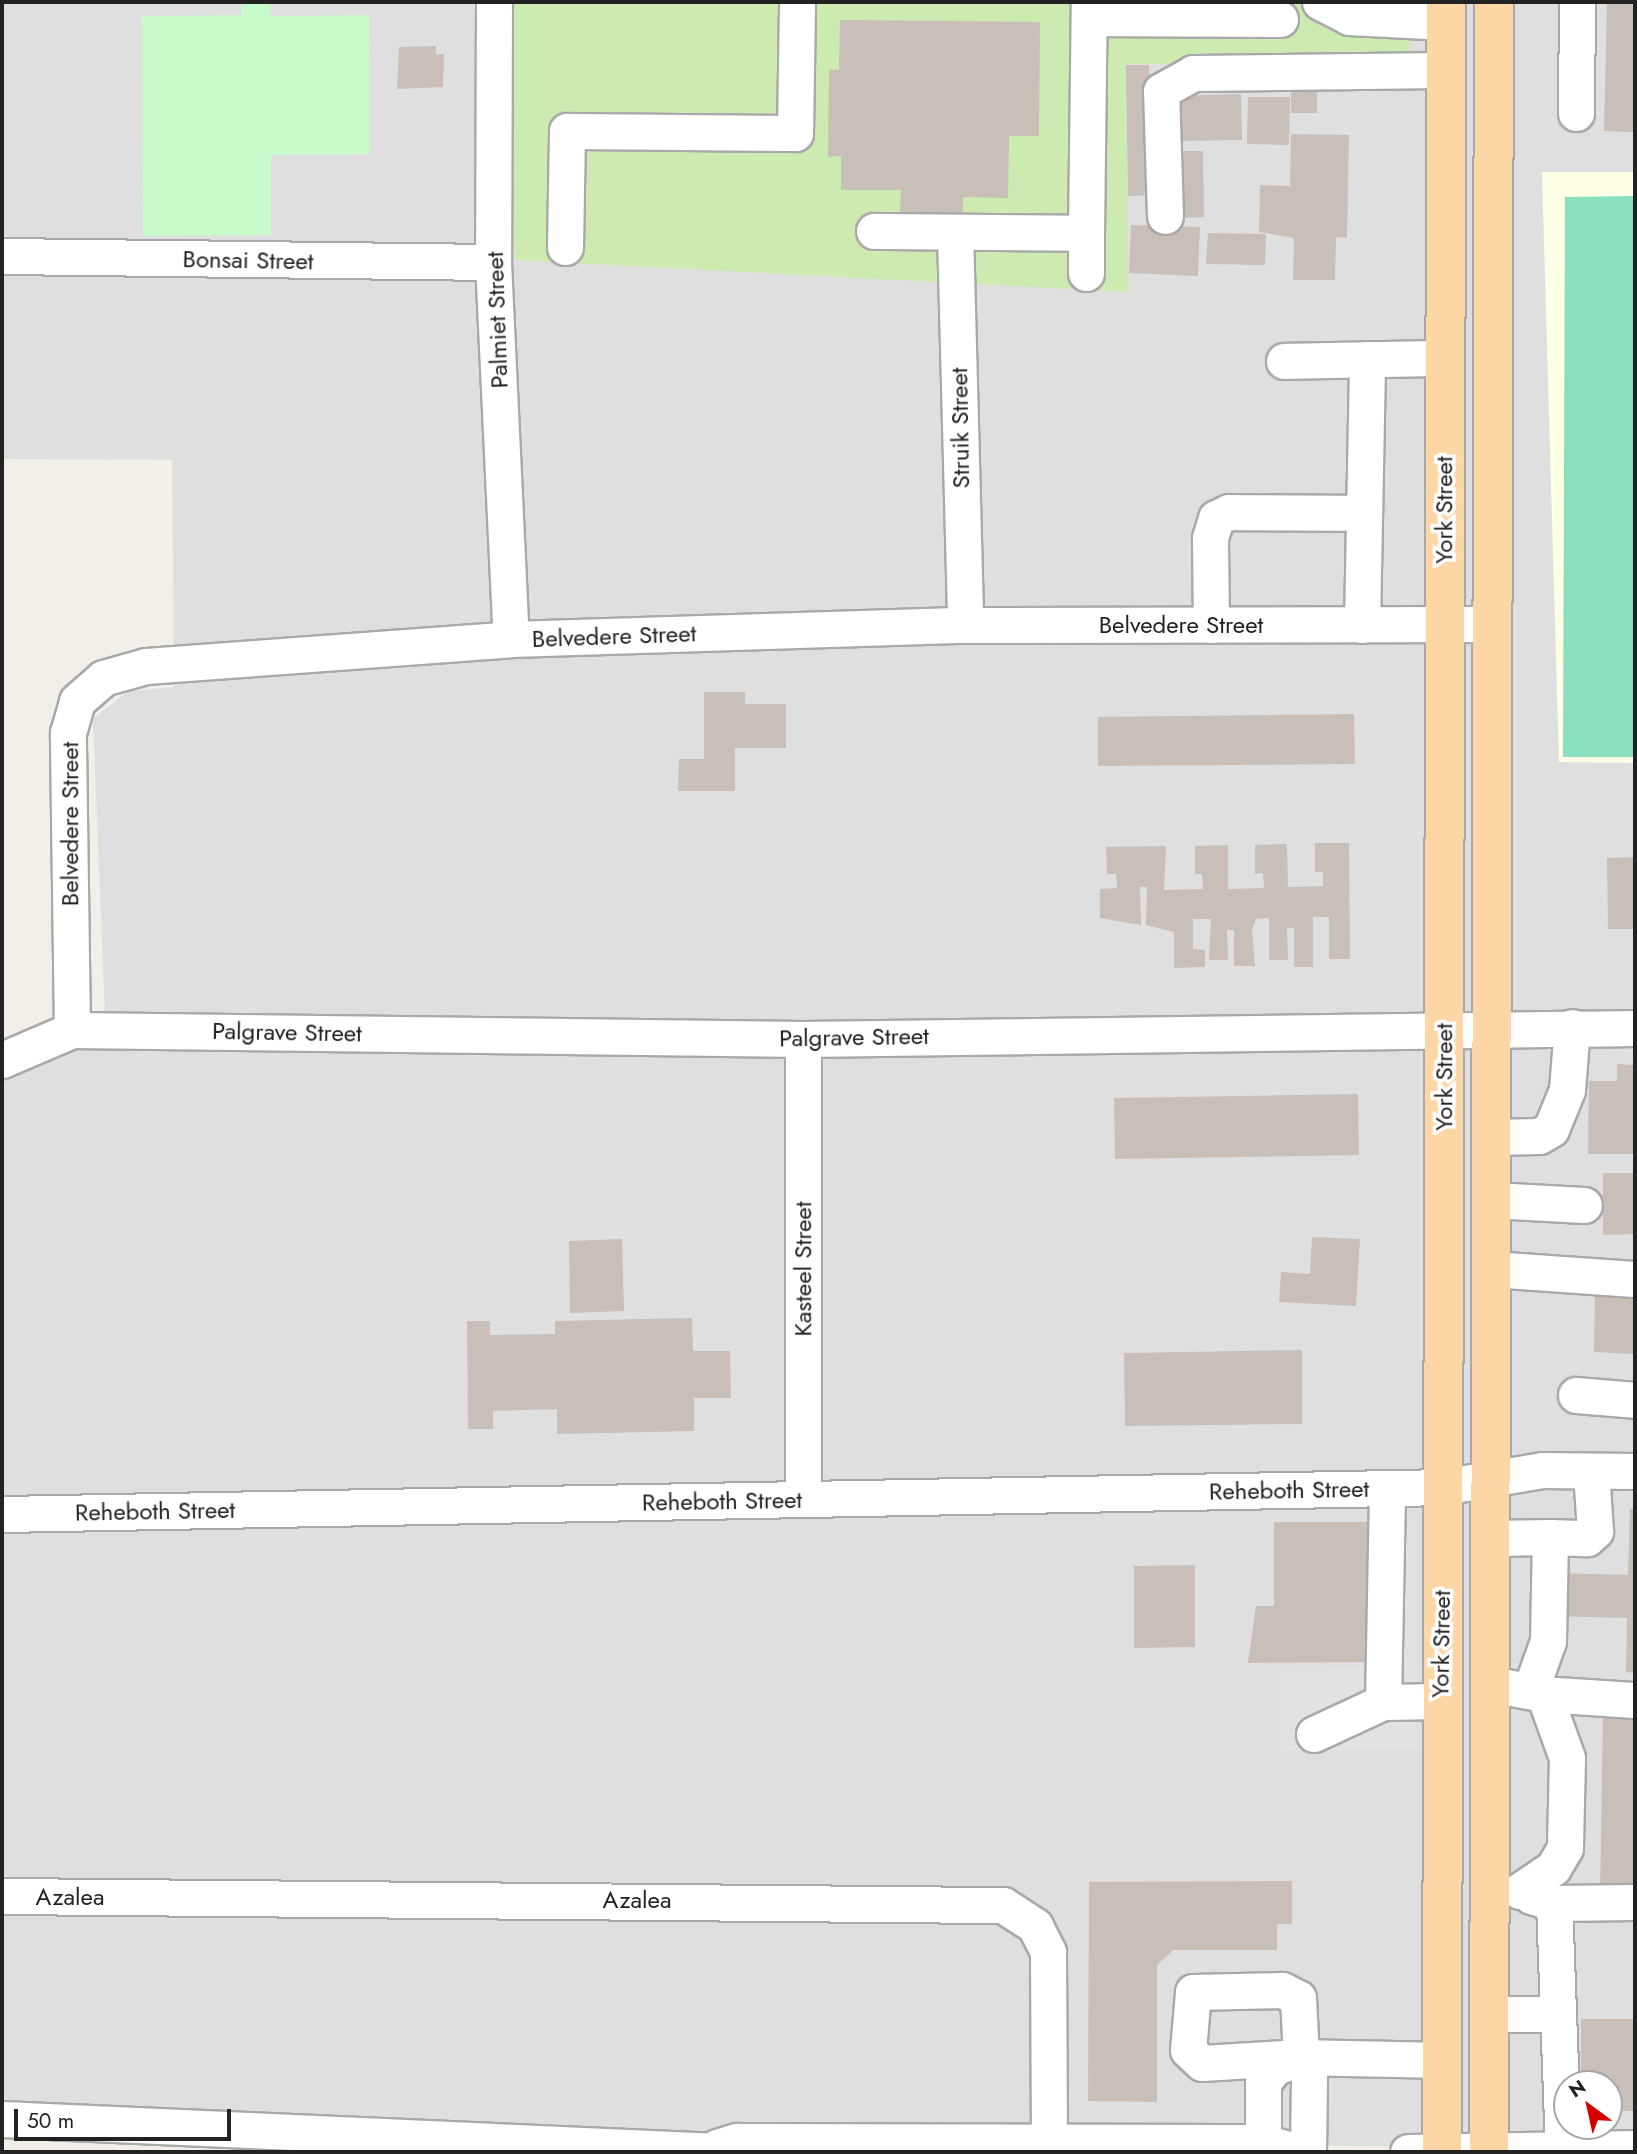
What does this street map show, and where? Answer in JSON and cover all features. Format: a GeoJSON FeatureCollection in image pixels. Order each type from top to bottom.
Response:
{"type":"FeatureCollection","features":[{"type":"Feature","properties":{"kind":"main road","name":"York Street"},"geometry":{"type":"LineString","coordinates":[[1489,2151],[1489,2014],[1504,1889],[1490,1684],[1494,2]]}},
{"type":"Feature","properties":{"kind":"main road","name":"York Street"},"geometry":{"type":"LineString","coordinates":[[1431,2152],[1441,1701],[1446,12]]}},
{"type":"Feature","properties":{"kind":"street","name":"Palmiet Street"},"geometry":{"type":"LineString","coordinates":[[495,2],[493,262],[511,639]]}},
{"type":"Feature","properties":{"kind":"street"},"geometry":{"type":"LineString","coordinates":[[565,247],[567,131],[795,133],[797,2]]}},
{"type":"Feature","properties":{"kind":"street"},"geometry":{"type":"LineString","coordinates":[[1320,2],[1349,18],[1446,12]]}},
{"type":"Feature","properties":{"kind":"street"},"geometry":{"type":"LineString","coordinates":[[1576,113],[1577,2]]}},
{"type":"Feature","properties":{"kind":"street"},"geometry":{"type":"LineString","coordinates":[[1086,273],[1089,10],[1280,19]]}},
{"type":"Feature","properties":{"kind":"street"},"geometry":{"type":"LineString","coordinates":[[1165,216],[1161,91],[1193,73],[1446,70]]}},
{"type":"Feature","properties":{"kind":"street"},"geometry":{"type":"LineString","coordinates":[[874,231],[1086,233]]}},
{"type":"Feature","properties":{"kind":"street","name":"Struik Street"},"geometry":{"type":"LineString","coordinates":[[955,232],[965,625]]}},
{"type":"Feature","properties":{"kind":"street","name":"Bonsai Street"},"geometry":{"type":"LineString","coordinates":[[2,256],[493,262]]}},
{"type":"Feature","properties":{"kind":"street"},"geometry":{"type":"LineString","coordinates":[[1284,361],[1444,358]]}},
{"type":"Feature","properties":{"kind":"street"},"geometry":{"type":"LineString","coordinates":[[1362,625],[1367,359]]}},
{"type":"Feature","properties":{"kind":"street"},"geometry":{"type":"LineString","coordinates":[[1211,625],[1210,538],[1216,518],[1229,512],[1364,513]]}},
{"type":"Feature","properties":{"kind":"street","name":"Belvedere Street"},"geometry":{"type":"LineString","coordinates":[[72,1030],[68,733],[77,701],[103,678],[146,666],[511,639],[965,625],[1492,624]]}},
{"type":"Feature","properties":{"kind":"street","name":"Palgrave Street"},"geometry":{"type":"LineString","coordinates":[[72,1030],[803,1039],[1444,1026],[1635,1028]]}},
{"type":"Feature","properties":{"kind":"street"},"geometry":{"type":"LineString","coordinates":[[1492,1137],[1539,1136],[1556,1123],[1567,1090],[1572,1027]]}},
{"type":"Feature","properties":{"kind":"street"},"geometry":{"type":"LineString","coordinates":[[2,1060],[72,1030]]}},
{"type":"Feature","properties":{"kind":"street","name":"Kasteel Street"},"geometry":{"type":"LineString","coordinates":[[803,1039],[803,1499]]}},
{"type":"Feature","properties":{"kind":"street"},"geometry":{"type":"LineString","coordinates":[[1492,1200],[1584,1205]]}},
{"type":"Feature","properties":{"kind":"street"},"geometry":{"type":"LineString","coordinates":[[1491,1269],[1635,1279]]}},
{"type":"Feature","properties":{"kind":"street"},"geometry":{"type":"LineString","coordinates":[[1576,1395],[1635,1400]]}},
{"type":"Feature","properties":{"kind":"street"},"geometry":{"type":"LineString","coordinates":[[1490,1538],[1587,1538],[1595,1531],[1591,1471]]}},
{"type":"Feature","properties":{"kind":"street","name":"Reheboth Street"},"geometry":{"type":"LineString","coordinates":[[2,1514],[1442,1487],[1491,1476],[1635,1471]]}},
{"type":"Feature","properties":{"kind":"street"},"geometry":{"type":"LineString","coordinates":[[1383,1702],[1387,1488]]}},
{"type":"Feature","properties":{"kind":"street"},"geometry":{"type":"LineString","coordinates":[[1504,1889],[1559,1861],[1568,1830],[1567,1758],[1537,1693],[1548,1641],[1550,1537]]}},
{"type":"Feature","properties":{"kind":"street"},"geometry":{"type":"LineString","coordinates":[[1490,1684],[1537,1693],[1635,1700]]}},
{"type":"Feature","properties":{"kind":"street"},"geometry":{"type":"LineString","coordinates":[[1314,1734],[1383,1702],[1441,1701]]}},
{"type":"Feature","properties":{"kind":"street"},"geometry":{"type":"LineString","coordinates":[[1504,1889],[1554,1903],[1635,1902]]}},
{"type":"Feature","properties":{"kind":"street","name":"Azalea"},"geometry":{"type":"LineString","coordinates":[[2,1896],[1003,1905],[1035,1926],[1048,1952],[1049,2148]]}},
{"type":"Feature","properties":{"kind":"street"},"geometry":{"type":"LineString","coordinates":[[1554,1903],[1563,2149]]}},
{"type":"Feature","properties":{"kind":"street"},"geometry":{"type":"LineString","coordinates":[[1308,2152],[1309,2078],[1301,2057],[1298,1998],[1289,1991],[1200,1988],[1190,1996],[1188,2050],[1202,2063],[1301,2057],[1432,2060]]}},
{"type":"Feature","properties":{"kind":"street"},"geometry":{"type":"LineString","coordinates":[[1489,2014],[1558,2014]]}},
{"type":"Feature","properties":{"kind":"street"},"geometry":{"type":"LineString","coordinates":[[1263,2147],[1263,2083],[1274,2068],[1301,2057]]}},
{"type":"Feature","properties":{"kind":"street"},"geometry":{"type":"LineString","coordinates":[[1230,2061],[1250,2066],[1263,2083]]}},
{"type":"Feature","properties":{"kind":"street"},"geometry":{"type":"LineString","coordinates":[[2,2119],[652,2149],[729,2150],[737,2141],[1049,2148],[1263,2147],[1300,2152]]}},
{"type":"Feature","properties":{"kind":"street"},"geometry":{"type":"LineString","coordinates":[[1431,2152],[1635,2148]]}},
{"type":"Feature","properties":{"kind":"shaded area"},"geometry":{"type":"Polygon","coordinates":[[[2,2],[1635,2],[1635,2152],[2,2117],[2,1092],[4,1078],[29,1061],[64,1045],[106,1043],[93,718],[129,691],[174,687],[172,460],[2,459],[2,2]]]}},
{"type":"Feature","properties":{"kind":"shaded area"},"geometry":{"type":"Polygon","coordinates":[[[1542,172],[1635,172],[1635,763],[1559,762],[1542,172]]]}},
{"type":"Feature","properties":{"kind":"shaded area"},"geometry":{"type":"Polygon","coordinates":[[[1415,1518],[1418,1749],[1282,1751],[1281,1671],[1380,1669],[1378,1519],[1415,1518]]]}},
{"type":"Feature","properties":{"kind":"green space"},"geometry":{"type":"Polygon","coordinates":[[[241,2],[270,2],[271,16],[369,15],[370,154],[271,155],[271,235],[143,236],[142,16],[241,15],[241,2]]]}},
{"type":"Feature","properties":{"kind":"green space"},"geometry":{"type":"Polygon","coordinates":[[[510,2],[1410,2],[1409,62],[1126,64],[1128,292],[515,260],[510,2]]]}},
{"type":"Feature","properties":{"kind":"green space"},"geometry":{"type":"Polygon","coordinates":[[[1635,196],[1635,757],[1563,757],[1565,197],[1635,196]]]}},
{"type":"Feature","properties":{"kind":"building"},"geometry":{"type":"Polygon","coordinates":[[[1607,2],[1635,2],[1635,132],[1604,131],[1607,2]]]}},
{"type":"Feature","properties":{"kind":"building"},"geometry":{"type":"Polygon","coordinates":[[[840,20],[1040,22],[1039,136],[1009,136],[1008,198],[963,197],[963,217],[900,216],[901,190],[841,190],[841,156],[828,157],[829,70],[839,70],[840,20]]]}},
{"type":"Feature","properties":{"kind":"building"},"geometry":{"type":"Polygon","coordinates":[[[436,46],[436,55],[444,54],[443,87],[397,89],[399,47],[436,46]]]}},
{"type":"Feature","properties":{"kind":"building"},"geometry":{"type":"Polygon","coordinates":[[[1126,65],[1149,65],[1151,195],[1128,196],[1126,65]]]}},
{"type":"Feature","properties":{"kind":"building"},"geometry":{"type":"Polygon","coordinates":[[[1291,87],[1317,87],[1317,113],[1291,113],[1291,87]]]}},
{"type":"Feature","properties":{"kind":"building"},"geometry":{"type":"Polygon","coordinates":[[[1241,94],[1242,140],[1177,141],[1176,96],[1241,94]]]}},
{"type":"Feature","properties":{"kind":"building"},"geometry":{"type":"Polygon","coordinates":[[[1248,97],[1290,97],[1289,145],[1247,144],[1248,97]]]}},
{"type":"Feature","properties":{"kind":"building"},"geometry":{"type":"Polygon","coordinates":[[[1291,134],[1349,135],[1347,238],[1336,237],[1335,280],[1293,280],[1294,238],[1259,232],[1260,185],[1290,186],[1291,134]]]}},
{"type":"Feature","properties":{"kind":"building"},"geometry":{"type":"Polygon","coordinates":[[[1178,151],[1203,151],[1204,217],[1179,218],[1178,151]]]}},
{"type":"Feature","properties":{"kind":"building"},"geometry":{"type":"Polygon","coordinates":[[[1131,225],[1200,227],[1198,276],[1129,273],[1131,225]]]}},
{"type":"Feature","properties":{"kind":"building"},"geometry":{"type":"Polygon","coordinates":[[[1208,233],[1266,234],[1265,265],[1206,264],[1208,233]]]}},
{"type":"Feature","properties":{"kind":"building"},"geometry":{"type":"Polygon","coordinates":[[[704,692],[745,692],[745,704],[786,704],[786,748],[735,748],[735,791],[678,791],[679,759],[704,759],[704,692]]]}},
{"type":"Feature","properties":{"kind":"building"},"geometry":{"type":"Polygon","coordinates":[[[1354,714],[1355,764],[1098,766],[1098,717],[1354,714]]]}},
{"type":"Feature","properties":{"kind":"building"},"geometry":{"type":"Polygon","coordinates":[[[1315,843],[1349,843],[1350,959],[1329,959],[1329,917],[1313,917],[1313,967],[1294,967],[1294,928],[1287,928],[1288,960],[1269,960],[1269,918],[1256,919],[1252,930],[1255,966],[1234,966],[1234,930],[1227,930],[1228,960],[1209,960],[1211,919],[1193,919],[1193,949],[1205,950],[1205,967],[1174,968],[1174,932],[1146,925],[1147,887],[1140,887],[1141,925],[1100,918],[1100,889],[1117,888],[1116,874],[1107,874],[1106,847],[1166,846],[1164,890],[1203,889],[1202,874],[1195,874],[1195,846],[1228,845],[1228,889],[1264,888],[1263,873],[1255,874],[1255,845],[1287,844],[1288,887],[1323,886],[1323,872],[1315,872],[1315,843]]]}},
{"type":"Feature","properties":{"kind":"building"},"geometry":{"type":"Polygon","coordinates":[[[1635,857],[1635,929],[1608,929],[1607,858],[1635,857]]]}},
{"type":"Feature","properties":{"kind":"building"},"geometry":{"type":"Polygon","coordinates":[[[1617,1064],[1635,1065],[1635,1154],[1588,1154],[1589,1081],[1617,1081],[1617,1064]]]}},
{"type":"Feature","properties":{"kind":"building"},"geometry":{"type":"Polygon","coordinates":[[[1358,1094],[1359,1155],[1115,1159],[1114,1098],[1358,1094]]]}},
{"type":"Feature","properties":{"kind":"building"},"geometry":{"type":"Polygon","coordinates":[[[1603,1173],[1635,1173],[1635,1234],[1603,1235],[1603,1173]]]}},
{"type":"Feature","properties":{"kind":"building"},"geometry":{"type":"Polygon","coordinates":[[[1312,1237],[1360,1239],[1356,1306],[1279,1302],[1281,1272],[1310,1274],[1312,1237]]]}},
{"type":"Feature","properties":{"kind":"building"},"geometry":{"type":"Polygon","coordinates":[[[622,1239],[624,1311],[570,1313],[569,1241],[622,1239]]]}},
{"type":"Feature","properties":{"kind":"building"},"geometry":{"type":"Polygon","coordinates":[[[1595,1285],[1635,1286],[1635,1354],[1594,1352],[1595,1285]]]}},
{"type":"Feature","properties":{"kind":"building"},"geometry":{"type":"Polygon","coordinates":[[[692,1318],[693,1351],[730,1351],[731,1398],[694,1398],[694,1431],[557,1434],[557,1409],[493,1411],[493,1429],[468,1429],[467,1321],[490,1321],[490,1335],[555,1334],[555,1321],[692,1318]]]}},
{"type":"Feature","properties":{"kind":"building"},"geometry":{"type":"Polygon","coordinates":[[[1302,1350],[1302,1424],[1125,1426],[1124,1353],[1302,1350]]]}},
{"type":"Feature","properties":{"kind":"building"},"geometry":{"type":"Polygon","coordinates":[[[1630,1509],[1635,1509],[1635,1673],[1626,1672],[1627,1618],[1553,1616],[1554,1573],[1628,1575],[1630,1509]]]}},
{"type":"Feature","properties":{"kind":"building"},"geometry":{"type":"Polygon","coordinates":[[[1274,1522],[1367,1522],[1367,1662],[1248,1663],[1256,1606],[1274,1606],[1274,1522]]]}},
{"type":"Feature","properties":{"kind":"building"},"geometry":{"type":"Polygon","coordinates":[[[1195,1565],[1195,1647],[1134,1648],[1134,1566],[1195,1565]]]}},
{"type":"Feature","properties":{"kind":"building"},"geometry":{"type":"Polygon","coordinates":[[[1603,1713],[1635,1714],[1635,1895],[1600,1894],[1603,1713]]]}},
{"type":"Feature","properties":{"kind":"building"},"geometry":{"type":"Polygon","coordinates":[[[1292,1881],[1292,1924],[1277,1924],[1277,1950],[1173,1950],[1157,1965],[1157,2102],[1088,2101],[1089,1882],[1292,1881]]]}},
{"type":"Feature","properties":{"kind":"building"},"geometry":{"type":"Polygon","coordinates":[[[1581,2019],[1635,2019],[1635,2111],[1623,2111],[1623,2070],[1581,2070],[1581,2019]]]}}]}
